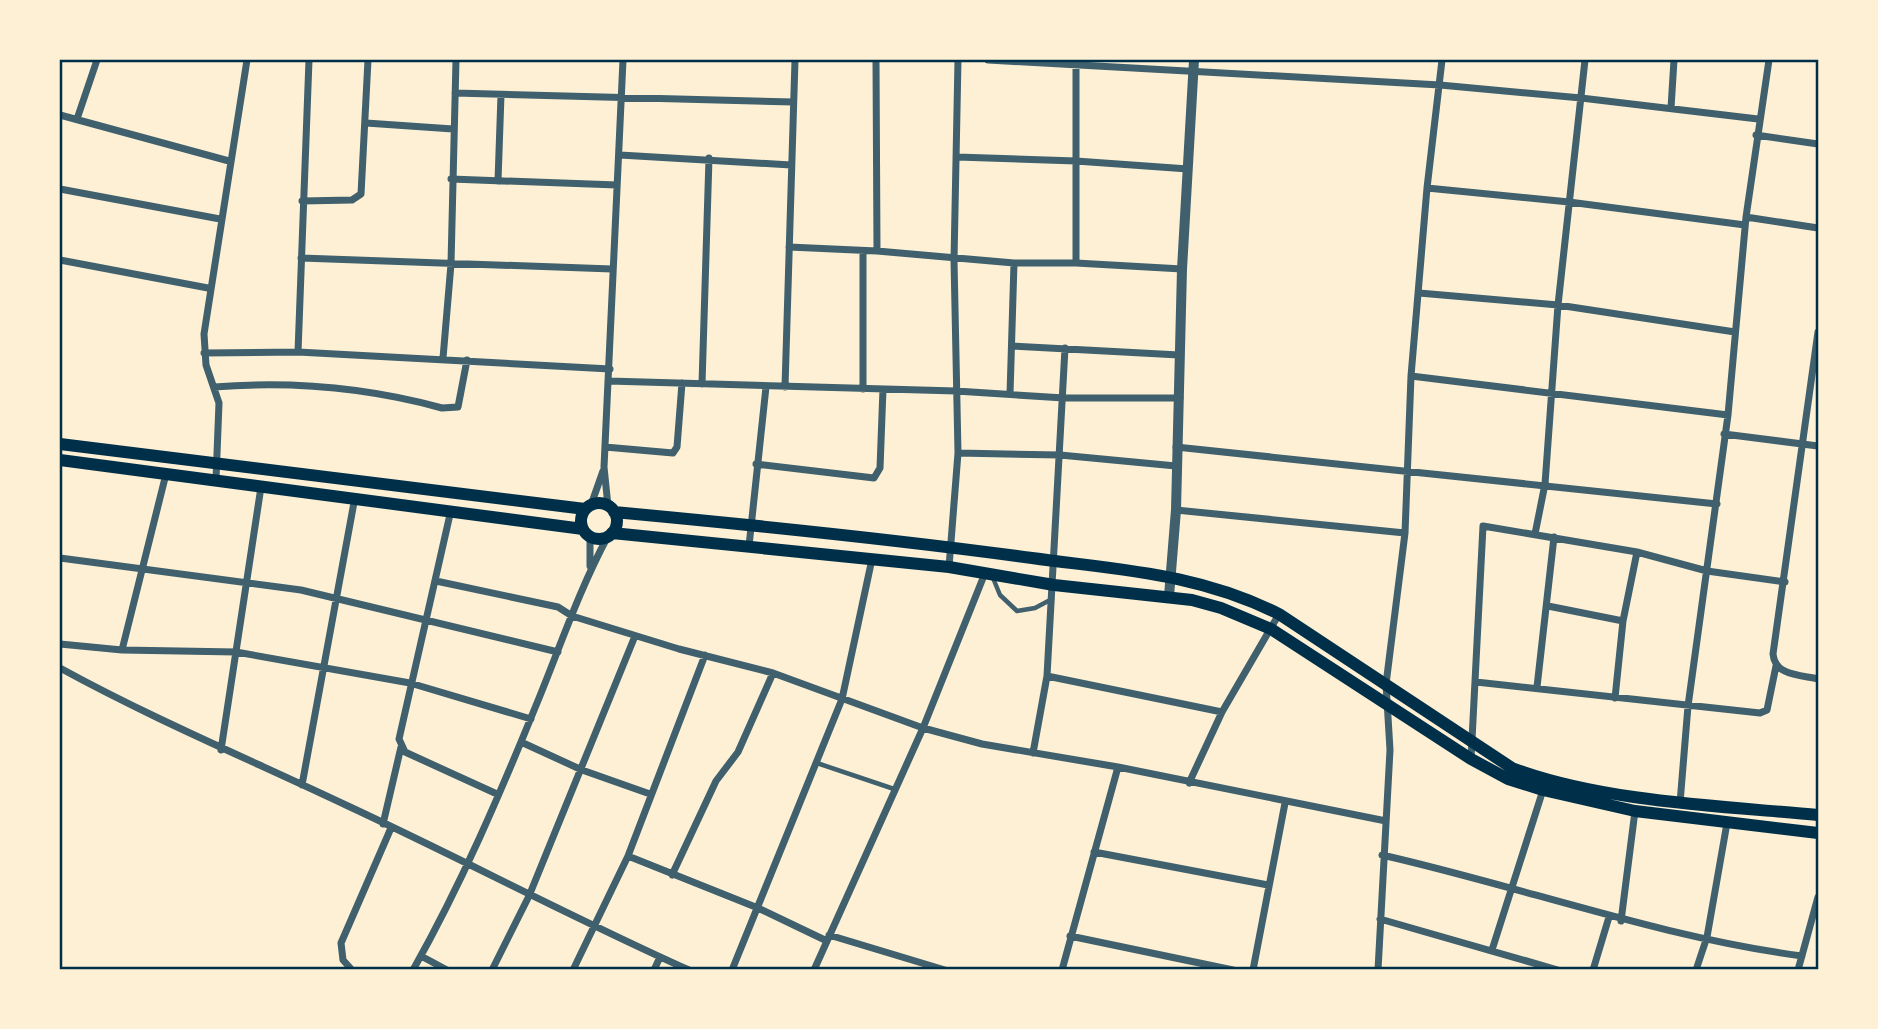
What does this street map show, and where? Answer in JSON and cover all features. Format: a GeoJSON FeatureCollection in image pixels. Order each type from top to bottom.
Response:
{"type":"FeatureCollection","features":[{"type":"Feature","properties":{"kind":"main road"},"geometry":{"type":"LineString","coordinates":[[60,444],[217,465],[950,547],[1171,575],[1223,589],[1279,614],[1473,745],[1528,775],[1639,797],[1818,815]]}},
{"type":"Feature","properties":{"kind":"main road"},"geometry":{"type":"LineString","coordinates":[[60,460],[451,510],[587,533],[749,546],[949,567],[988,573],[1054,592],[1169,597],[1221,608],[1271,629],[1471,760],[1508,779],[1543,790],[1635,811],[1818,833]]}},
{"type":"Feature","properties":{"kind":"main road"},"geometry":{"type":"LineString","coordinates":[[587,533],[581,515],[588,507]]}},
{"type":"Feature","properties":{"kind":"main road"},"geometry":{"type":"LineString","coordinates":[[610,534],[616,523],[611,509]]}},
{"type":"Feature","properties":{"kind":"street"},"geometry":{"type":"LineString","coordinates":[[77,119],[96,60]]}},
{"type":"Feature","properties":{"kind":"street"},"geometry":{"type":"LineString","coordinates":[[216,479],[219,403],[204,353],[208,288],[247,60]]}},
{"type":"Feature","properties":{"kind":"street"},"geometry":{"type":"LineString","coordinates":[[299,352],[302,201],[309,60]]}},
{"type":"Feature","properties":{"kind":"street"},"geometry":{"type":"LineString","coordinates":[[302,201],[359,197],[366,123],[368,60]]}},
{"type":"Feature","properties":{"kind":"street"},"geometry":{"type":"LineString","coordinates":[[443,358],[451,264],[456,60]]}},
{"type":"Feature","properties":{"kind":"street"},"geometry":{"type":"LineString","coordinates":[[611,509],[604,467],[623,60]]}},
{"type":"Feature","properties":{"kind":"street"},"geometry":{"type":"LineString","coordinates":[[785,387],[794,60]]}},
{"type":"Feature","properties":{"kind":"street"},"geometry":{"type":"LineString","coordinates":[[876,60],[877,251]]}},
{"type":"Feature","properties":{"kind":"street"},"geometry":{"type":"LineString","coordinates":[[949,567],[958,453],[954,260],[958,60]]}},
{"type":"Feature","properties":{"kind":"street"},"geometry":{"type":"LineString","coordinates":[[988,60],[1194,65],[1581,97],[1758,120]]}},
{"type":"Feature","properties":{"kind":"street"},"geometry":{"type":"LineString","coordinates":[[1378,970],[1382,855],[1386,821],[1389,706],[1386,684],[1405,533],[1411,376],[1427,188],[1443,60]]}},
{"type":"Feature","properties":{"kind":"street"},"geometry":{"type":"LineString","coordinates":[[1535,534],[1545,484],[1554,391],[1558,305],[1585,60]]}},
{"type":"Feature","properties":{"kind":"street"},"geometry":{"type":"LineString","coordinates":[[1671,108],[1674,60]]}},
{"type":"Feature","properties":{"kind":"street"},"geometry":{"type":"LineString","coordinates":[[1678,815],[1688,706],[1728,415],[1745,221],[1769,60]]}},
{"type":"Feature","properties":{"kind":"street"},"geometry":{"type":"LineString","coordinates":[[1076,63],[1076,263]]}},
{"type":"Feature","properties":{"kind":"street"},"geometry":{"type":"LineString","coordinates":[[1169,597],[1176,510],[1182,269],[1194,65]]}},
{"type":"Feature","properties":{"kind":"street"},"geometry":{"type":"LineString","coordinates":[[455,93],[793,102]]}},
{"type":"Feature","properties":{"kind":"street"},"geometry":{"type":"LineString","coordinates":[[498,181],[501,95]]}},
{"type":"Feature","properties":{"kind":"street"},"geometry":{"type":"LineString","coordinates":[[60,115],[229,161]]}},
{"type":"Feature","properties":{"kind":"street"},"geometry":{"type":"LineString","coordinates":[[366,123],[453,129]]}},
{"type":"Feature","properties":{"kind":"street"},"geometry":{"type":"LineString","coordinates":[[1756,135],[1818,144]]}},
{"type":"Feature","properties":{"kind":"street"},"geometry":{"type":"LineString","coordinates":[[620,155],[709,158],[791,165]]}},
{"type":"Feature","properties":{"kind":"street"},"geometry":{"type":"LineString","coordinates":[[957,157],[1076,160],[1188,169]]}},
{"type":"Feature","properties":{"kind":"street"},"geometry":{"type":"LineString","coordinates":[[702,384],[709,158]]}},
{"type":"Feature","properties":{"kind":"street"},"geometry":{"type":"LineString","coordinates":[[451,179],[617,185]]}},
{"type":"Feature","properties":{"kind":"street"},"geometry":{"type":"LineString","coordinates":[[1427,188],[1818,228]]}},
{"type":"Feature","properties":{"kind":"street"},"geometry":{"type":"LineString","coordinates":[[60,189],[220,219]]}},
{"type":"Feature","properties":{"kind":"street"},"geometry":{"type":"LineString","coordinates":[[789,247],[877,251],[954,260],[1182,269]]}},
{"type":"Feature","properties":{"kind":"street"},"geometry":{"type":"LineString","coordinates":[[863,251],[863,389]]}},
{"type":"Feature","properties":{"kind":"street"},"geometry":{"type":"LineString","coordinates":[[301,258],[612,269]]}},
{"type":"Feature","properties":{"kind":"street"},"geometry":{"type":"LineString","coordinates":[[60,260],[208,288]]}},
{"type":"Feature","properties":{"kind":"street"},"geometry":{"type":"LineString","coordinates":[[1010,394],[1014,263]]}},
{"type":"Feature","properties":{"kind":"street"},"geometry":{"type":"LineString","coordinates":[[1419,293],[1558,305],[1735,332]]}},
{"type":"Feature","properties":{"kind":"street"},"geometry":{"type":"LineString","coordinates":[[1476,682],[1760,713],[1767,710],[1776,666],[1773,654],[1818,332]]}},
{"type":"Feature","properties":{"kind":"street"},"geometry":{"type":"LineString","coordinates":[[1013,346],[1180,355]]}},
{"type":"Feature","properties":{"kind":"street"},"geometry":{"type":"LineString","coordinates":[[1034,753],[1047,676],[1054,592],[1055,519],[1065,348]]}},
{"type":"Feature","properties":{"kind":"street"},"geometry":{"type":"LineString","coordinates":[[204,353],[299,352],[610,369]]}},
{"type":"Feature","properties":{"kind":"street"},"geometry":{"type":"LineString","coordinates":[[214,387],[265,383],[341,390],[442,408],[458,407],[467,360]]}},
{"type":"Feature","properties":{"kind":"street"},"geometry":{"type":"LineString","coordinates":[[1411,376],[1554,391],[1728,415]]}},
{"type":"Feature","properties":{"kind":"street"},"geometry":{"type":"LineString","coordinates":[[609,381],[956,391],[1064,398],[1180,398]]}},
{"type":"Feature","properties":{"kind":"street"},"geometry":{"type":"LineString","coordinates":[[606,447],[673,453],[677,447],[682,383]]}},
{"type":"Feature","properties":{"kind":"street"},"geometry":{"type":"LineString","coordinates":[[749,546],[766,387]]}},
{"type":"Feature","properties":{"kind":"street"},"geometry":{"type":"LineString","coordinates":[[756,464],[874,478],[880,468],[883,389]]}},
{"type":"Feature","properties":{"kind":"street"},"geometry":{"type":"LineString","coordinates":[[1724,434],[1818,446]]}},
{"type":"Feature","properties":{"kind":"street"},"geometry":{"type":"LineString","coordinates":[[1177,447],[1717,504]]}},
{"type":"Feature","properties":{"kind":"street"},"geometry":{"type":"LineString","coordinates":[[958,453],[1060,455],[1176,466]]}},
{"type":"Feature","properties":{"kind":"street"},"geometry":{"type":"LineString","coordinates":[[588,507],[604,467]]}},
{"type":"Feature","properties":{"kind":"street"},"geometry":{"type":"LineString","coordinates":[[121,650],[166,474]]}},
{"type":"Feature","properties":{"kind":"street"},"geometry":{"type":"LineString","coordinates":[[221,750],[261,487]]}},
{"type":"Feature","properties":{"kind":"street"},"geometry":{"type":"LineString","coordinates":[[302,785],[321,668],[337,601],[355,497]]}},
{"type":"Feature","properties":{"kind":"street"},"geometry":{"type":"LineString","coordinates":[[383,824],[401,746],[400,732],[410,683],[451,510]]}},
{"type":"Feature","properties":{"kind":"street"},"geometry":{"type":"LineString","coordinates":[[1176,510],[1405,533]]}},
{"type":"Feature","properties":{"kind":"street"},"geometry":{"type":"LineString","coordinates":[[1471,760],[1483,526],[1637,552],[1707,571],[1785,582]]}},
{"type":"Feature","properties":{"kind":"street"},"geometry":{"type":"LineString","coordinates":[[587,533],[590,570]]}},
{"type":"Feature","properties":{"kind":"street"},"geometry":{"type":"LineString","coordinates":[[414,970],[468,862],[531,719],[590,570],[610,534]]}},
{"type":"Feature","properties":{"kind":"street"},"geometry":{"type":"LineString","coordinates":[[1537,687],[1548,606],[1553,537]]}},
{"type":"Feature","properties":{"kind":"street"},"geometry":{"type":"LineString","coordinates":[[1615,698],[1623,621],[1637,552]]}},
{"type":"Feature","properties":{"kind":"street"},"geometry":{"type":"LineString","coordinates":[[60,558],[301,590],[337,601],[426,618],[558,652]]}},
{"type":"Feature","properties":{"kind":"street"},"geometry":{"type":"LineString","coordinates":[[732,970],[842,699],[872,559]]}},
{"type":"Feature","properties":{"kind":"street"},"geometry":{"type":"LineString","coordinates":[[814,970],[923,728],[988,573]]}},
{"type":"Feature","properties":{"kind":"street"},"geometry":{"type":"LineString","coordinates":[[436,581],[558,607],[572,616],[773,673],[923,728],[982,744],[1118,767],[1285,803],[1386,821]]}},
{"type":"Feature","properties":{"kind":"street"},"geometry":{"type":"LineString","coordinates":[[1548,606],[1623,621]]}},
{"type":"Feature","properties":{"kind":"street"},"geometry":{"type":"LineString","coordinates":[[1189,783],[1222,712],[1279,614]]}},
{"type":"Feature","properties":{"kind":"street"},"geometry":{"type":"LineString","coordinates":[[492,970],[529,896],[635,636]]}},
{"type":"Feature","properties":{"kind":"street"},"geometry":{"type":"LineString","coordinates":[[60,644],[121,650],[236,652],[410,683],[531,719]]}},
{"type":"Feature","properties":{"kind":"street"},"geometry":{"type":"LineString","coordinates":[[573,970],[628,856],[705,655]]}},
{"type":"Feature","properties":{"kind":"street"},"geometry":{"type":"LineString","coordinates":[[1776,666],[1786,672],[1818,679]]}},
{"type":"Feature","properties":{"kind":"street"},"geometry":{"type":"LineString","coordinates":[[60,668],[221,750],[468,862],[529,896],[689,970]]}},
{"type":"Feature","properties":{"kind":"street"},"geometry":{"type":"LineString","coordinates":[[672,875],[716,781],[737,752],[773,673]]}},
{"type":"Feature","properties":{"kind":"street"},"geometry":{"type":"LineString","coordinates":[[1047,676],[1222,712]]}},
{"type":"Feature","properties":{"kind":"street"},"geometry":{"type":"LineString","coordinates":[[521,741],[582,770],[650,794]]}},
{"type":"Feature","properties":{"kind":"street"},"geometry":{"type":"LineString","coordinates":[[401,746],[405,752],[421,761],[497,794]]}},
{"type":"Feature","properties":{"kind":"street"},"geometry":{"type":"LineString","coordinates":[[1062,970],[1118,767]]}},
{"type":"Feature","properties":{"kind":"street"},"geometry":{"type":"LineString","coordinates":[[1492,950],[1543,790]]}},
{"type":"Feature","properties":{"kind":"street"},"geometry":{"type":"LineString","coordinates":[[1253,970],[1285,803]]}},
{"type":"Feature","properties":{"kind":"street"},"geometry":{"type":"LineString","coordinates":[[1621,921],[1635,811]]}},
{"type":"Feature","properties":{"kind":"street"},"geometry":{"type":"LineString","coordinates":[[1696,970],[1707,937],[1727,823]]}},
{"type":"Feature","properties":{"kind":"street"},"geometry":{"type":"LineString","coordinates":[[352,970],[343,960],[341,943],[391,828]]}},
{"type":"Feature","properties":{"kind":"street"},"geometry":{"type":"LineString","coordinates":[[1094,852],[1268,886]]}},
{"type":"Feature","properties":{"kind":"street"},"geometry":{"type":"LineString","coordinates":[[1382,855],[1511,887],[1621,921],[1707,937],[1752,949],[1802,956]]}},
{"type":"Feature","properties":{"kind":"street"},"geometry":{"type":"LineString","coordinates":[[628,856],[828,938],[945,970]]}},
{"type":"Feature","properties":{"kind":"street"},"geometry":{"type":"LineString","coordinates":[[1798,970],[1814,926],[1818,898]]}},
{"type":"Feature","properties":{"kind":"street"},"geometry":{"type":"LineString","coordinates":[[1593,970],[1608,917]]}},
{"type":"Feature","properties":{"kind":"street"},"geometry":{"type":"LineString","coordinates":[[1380,919],[1558,970]]}},
{"type":"Feature","properties":{"kind":"street"},"geometry":{"type":"LineString","coordinates":[[1070,936],[1233,970]]}},
{"type":"Feature","properties":{"kind":"street"},"geometry":{"type":"LineString","coordinates":[[421,956],[447,970]]}},
{"type":"Feature","properties":{"kind":"street"},"geometry":{"type":"LineString","coordinates":[[654,970],[660,957]]}},
{"type":"Feature","properties":{"kind":"lane"},"geometry":{"type":"LineString","coordinates":[[988,573],[1000,595],[1017,611],[1035,608],[1054,592]]}},
{"type":"Feature","properties":{"kind":"lane"},"geometry":{"type":"LineString","coordinates":[[817,763],[894,789]]}}]}
